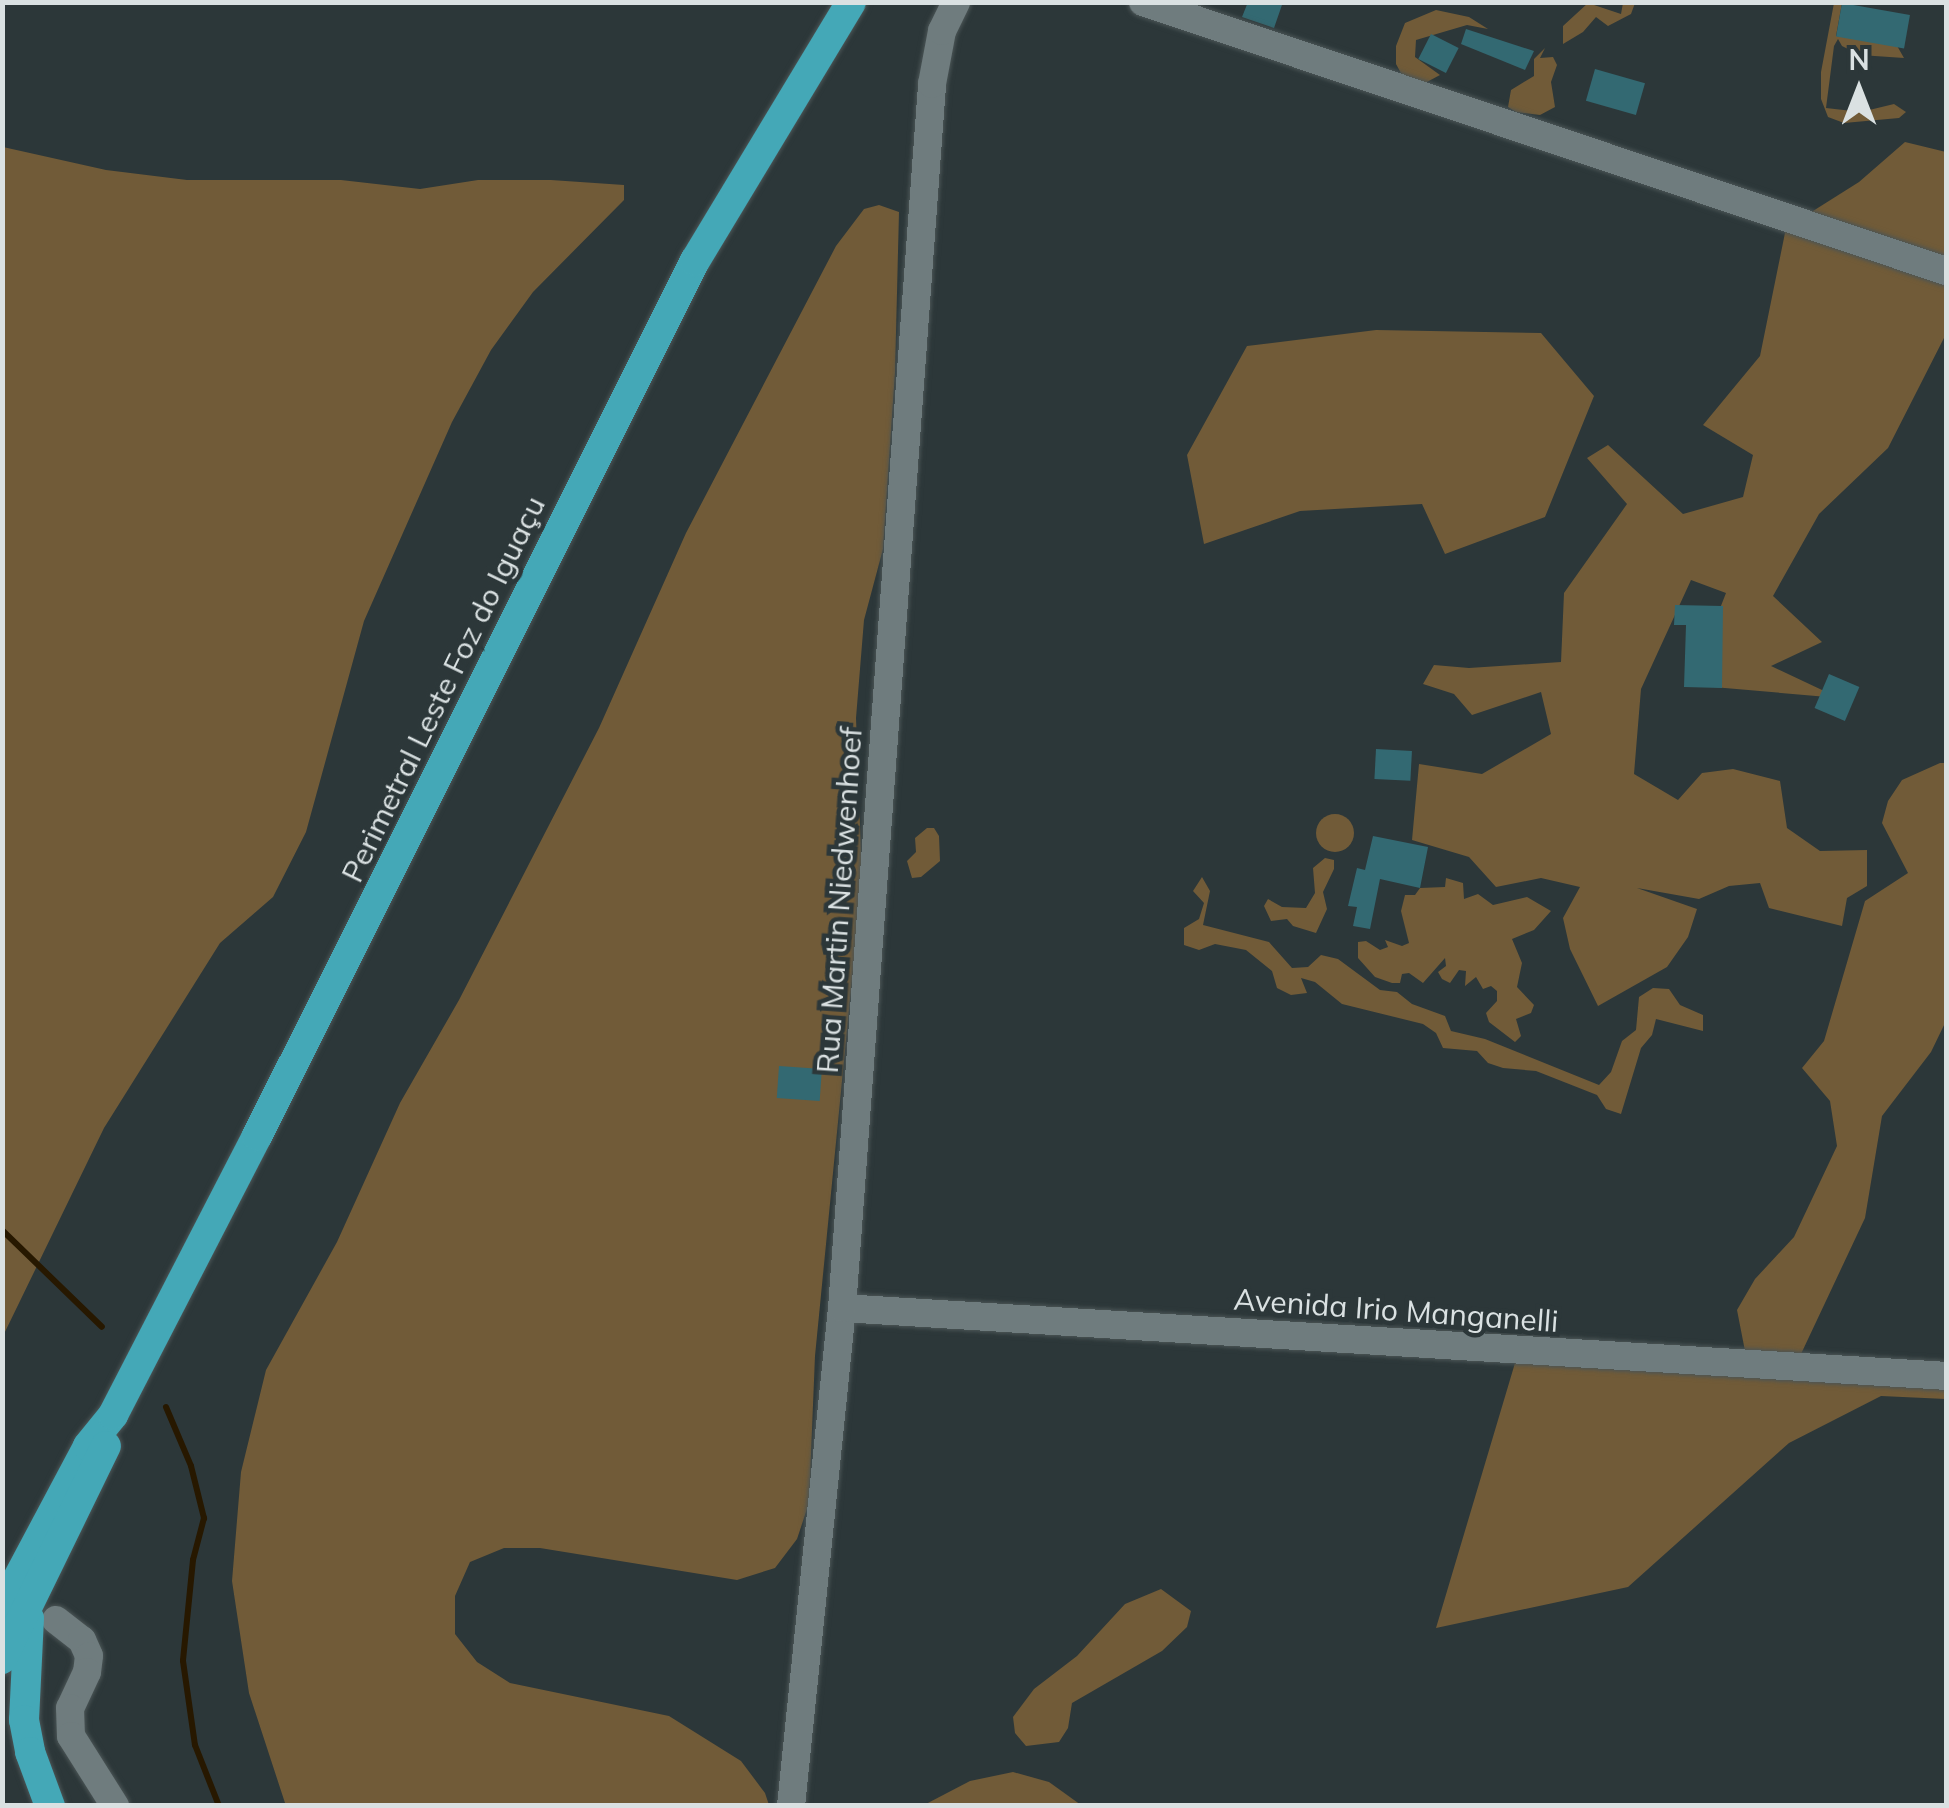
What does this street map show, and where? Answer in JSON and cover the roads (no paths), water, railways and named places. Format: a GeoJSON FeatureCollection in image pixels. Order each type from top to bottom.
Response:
{"type":"FeatureCollection","features":[{"type":"Feature","properties":{"kind":"highway","name":"Perimetral Leste Foz do Iguaçu"},"geometry":{"type":"LineString","coordinates":[[2,1659],[12,1598],[88,1446],[113,1415],[368,920],[696,261],[851,2]]}},
{"type":"Feature","properties":{"kind":"highway"},"geometry":{"type":"LineString","coordinates":[[12,1598],[24,1720],[30,1752],[50,1806]]}},
{"type":"Feature","properties":{"kind":"street","name":"Rua Martin Niedwenhoef"},"geometry":{"type":"LineString","coordinates":[[791,1806],[842,1308],[932,84],[942,31],[956,2]]}},
{"type":"Feature","properties":{"kind":"street"},"geometry":{"type":"LineString","coordinates":[[1143,2],[1946,271]]}},
{"type":"Feature","properties":{"kind":"street","name":"Avenida Irio Manganelli"},"geometry":{"type":"LineString","coordinates":[[842,1308],[1946,1376]]}},
{"type":"Feature","properties":{"kind":"street"},"geometry":{"type":"LineString","coordinates":[[56,1620],[82,1640],[88,1656],[87,1672],[70,1708],[71,1736],[115,1806]]}},
{"type":"Feature","properties":{"kind":"waterway"},"geometry":{"type":"LineString","coordinates":[[2,1230],[102,1327]]}},
{"type":"Feature","properties":{"kind":"waterway"},"geometry":{"type":"LineString","coordinates":[[166,1407],[191,1466],[204,1518],[193,1560],[183,1661],[195,1745],[219,1806]]}}]}
